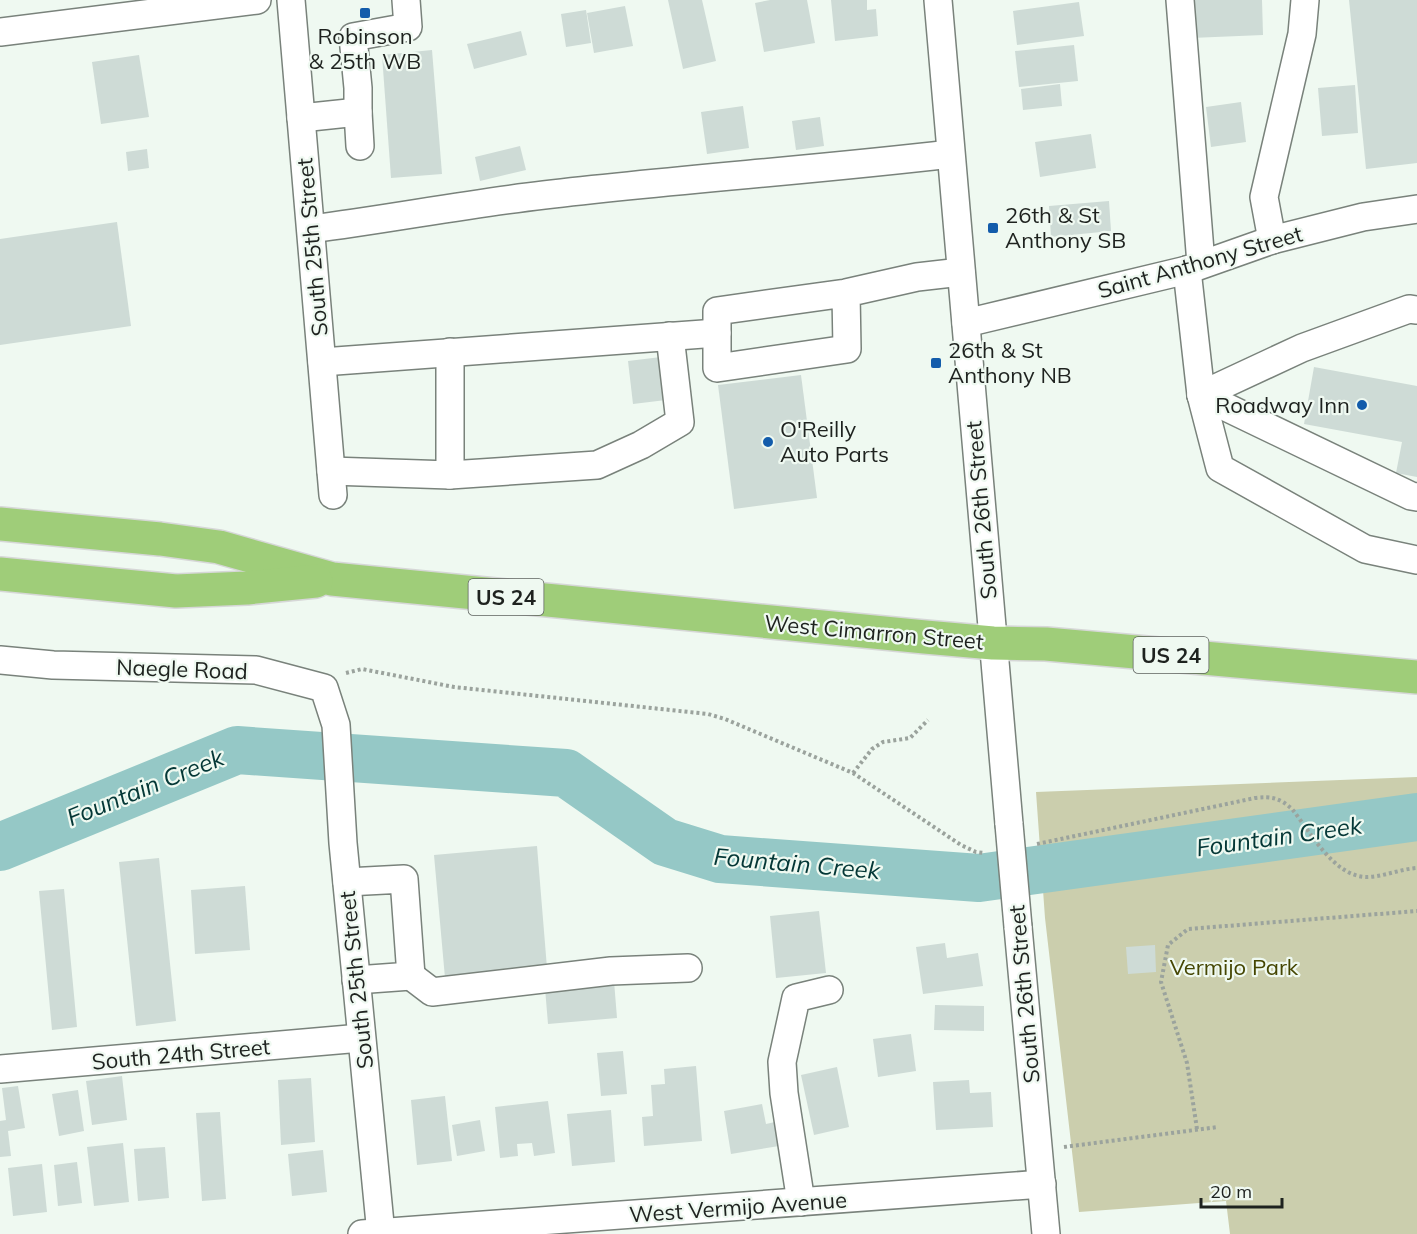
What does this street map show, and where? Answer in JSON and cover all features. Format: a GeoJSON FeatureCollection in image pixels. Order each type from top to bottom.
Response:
{"type":"FeatureCollection","features":[{"type":"Feature","properties":{"kind":"highway","name":"West Cimarron Street"},"geometry":{"type":"LineString","coordinates":[[0,524],[219,547],[332,579],[993,643],[1046,644],[1417,677]]}},
{"type":"Feature","properties":{"kind":"highway","name":"West Cimarron Street"},"geometry":{"type":"LineString","coordinates":[[0,574],[176,591],[247,588],[332,579]]}},
{"type":"Feature","properties":{"kind":"street"},"geometry":{"type":"LineString","coordinates":[[0,32],[257,0]]}},
{"type":"Feature","properties":{"kind":"street","name":"South 25th Street"},"geometry":{"type":"LineString","coordinates":[[291,0],[332,483],[450,475]]}},
{"type":"Feature","properties":{"kind":"street"},"geometry":{"type":"LineString","coordinates":[[360,146],[353,37],[408,27],[406,0]]}},
{"type":"Feature","properties":{"kind":"street","name":"South 26th Street"},"geometry":{"type":"LineString","coordinates":[[938,0],[975,449],[1046,1234]]}},
{"type":"Feature","properties":{"kind":"street"},"geometry":{"type":"LineString","coordinates":[[1180,0],[1201,395],[1220,468],[1365,549],[1417,560]]}},
{"type":"Feature","properties":{"kind":"street"},"geometry":{"type":"LineString","coordinates":[[1272,240],[1264,197],[1302,34],[1305,0]]}},
{"type":"Feature","properties":{"kind":"street"},"geometry":{"type":"LineString","coordinates":[[301,118],[358,112]]}},
{"type":"Feature","properties":{"kind":"street"},"geometry":{"type":"LineString","coordinates":[[311,229],[406,216],[468,204],[536,196],[820,169],[950,154]]}},
{"type":"Feature","properties":{"kind":"street","name":"Saint Anthony Street"},"geometry":{"type":"LineString","coordinates":[[966,323],[1194,267],[1272,240],[1363,217],[1417,209]]}},
{"type":"Feature","properties":{"kind":"street"},"geometry":{"type":"LineString","coordinates":[[846,294],[847,349],[717,368],[717,311],[846,294],[917,277],[961,272]]}},
{"type":"Feature","properties":{"kind":"street"},"geometry":{"type":"LineString","coordinates":[[1201,395],[1302,348],[1409,309],[1417,310]]}},
{"type":"Feature","properties":{"kind":"street"},"geometry":{"type":"LineString","coordinates":[[322,362],[717,333]]}},
{"type":"Feature","properties":{"kind":"street"},"geometry":{"type":"LineString","coordinates":[[450,352],[450,475],[597,465],[640,445],[680,422],[670,336]]}},
{"type":"Feature","properties":{"kind":"street"},"geometry":{"type":"LineString","coordinates":[[1201,395],[1417,497]]}},
{"type":"Feature","properties":{"kind":"street","name":"Naegle Road"},"geometry":{"type":"LineString","coordinates":[[0,660],[53,665],[256,670],[324,688],[336,725]]}},
{"type":"Feature","properties":{"kind":"street","name":"South 25th Street"},"geometry":{"type":"LineString","coordinates":[[336,725],[343,843],[362,1038],[375,1234]]}},
{"type":"Feature","properties":{"kind":"street"},"geometry":{"type":"LineString","coordinates":[[346,882],[404,879],[411,976]]}},
{"type":"Feature","properties":{"kind":"street"},"geometry":{"type":"LineString","coordinates":[[356,980],[411,976],[432,992],[611,972],[688,968]]}},
{"type":"Feature","properties":{"kind":"street"},"geometry":{"type":"LineString","coordinates":[[801,1202],[784,1093],[782,1062],[796,998],[829,990]]}},
{"type":"Feature","properties":{"kind":"street","name":"South 24th Street"},"geometry":{"type":"LineString","coordinates":[[0,1069],[362,1038]]}},
{"type":"Feature","properties":{"kind":"street","name":"West Vermijo Avenue"},"geometry":{"type":"LineString","coordinates":[[375,1234],[1042,1184]]}},
{"type":"Feature","properties":{"kind":"path"},"geometry":{"type":"LineString","coordinates":[[341,674],[362,669],[454,687],[708,714],[853,773],[961,845],[984,853]]}},
{"type":"Feature","properties":{"kind":"path"},"geometry":{"type":"LineString","coordinates":[[853,773],[872,749],[883,742],[910,738],[928,720]]}},
{"type":"Feature","properties":{"kind":"path"},"geometry":{"type":"LineString","coordinates":[[1035,844],[1271,796],[1284,801],[1334,862],[1355,875],[1367,877],[1417,868]]}},
{"type":"Feature","properties":{"kind":"path"},"geometry":{"type":"LineString","coordinates":[[1197,1129],[1187,1063],[1161,982],[1168,945],[1188,929],[1417,911]]}},
{"type":"Feature","properties":{"kind":"path"},"geometry":{"type":"LineString","coordinates":[[1060,1148],[1218,1127]]}},
{"type":"Feature","properties":{"kind":"green space","name":"Vermijo Park"},"geometry":{"type":"Polygon","coordinates":[[[1417,777],[1417,1234],[1230,1234],[1226,1201],[1079,1212],[1045,918],[1036,792],[1417,777]]]}},
{"type":"Feature","properties":{"kind":"building"},"geometry":{"type":"Polygon","coordinates":[[[668,0],[702,0],[716,61],[683,69],[668,0]]]}},
{"type":"Feature","properties":{"kind":"building"},"geometry":{"type":"Polygon","coordinates":[[[770,0],[807,0],[815,43],[764,52],[755,3],[770,0]]]}},
{"type":"Feature","properties":{"kind":"building"},"geometry":{"type":"Polygon","coordinates":[[[831,0],[867,0],[867,10],[876,9],[878,36],[835,41],[831,0]]]}},
{"type":"Feature","properties":{"kind":"building"},"geometry":{"type":"Polygon","coordinates":[[[1189,0],[1262,0],[1263,35],[1191,38],[1189,0]]]}},
{"type":"Feature","properties":{"kind":"building"},"geometry":{"type":"Polygon","coordinates":[[[1349,0],[1417,0],[1417,163],[1366,169],[1349,0]]]}},
{"type":"Feature","properties":{"kind":"building"},"geometry":{"type":"Polygon","coordinates":[[[1079,2],[1084,36],[1017,45],[1013,11],[1079,2]]]}},
{"type":"Feature","properties":{"kind":"building"},"geometry":{"type":"Polygon","coordinates":[[[625,6],[633,46],[594,53],[587,13],[625,6]]]}},
{"type":"Feature","properties":{"kind":"building"},"geometry":{"type":"Polygon","coordinates":[[[586,10],[591,43],[566,47],[561,14],[586,10]]]}},
{"type":"Feature","properties":{"kind":"building"},"geometry":{"type":"Polygon","coordinates":[[[521,31],[527,55],[474,69],[467,44],[521,31]]]}},
{"type":"Feature","properties":{"kind":"building"},"geometry":{"type":"Polygon","coordinates":[[[1074,45],[1078,81],[1019,87],[1015,51],[1074,45]]]}},
{"type":"Feature","properties":{"kind":"building"},"geometry":{"type":"Polygon","coordinates":[[[432,50],[442,174],[391,178],[382,55],[432,50]]]}},
{"type":"Feature","properties":{"kind":"building"},"geometry":{"type":"Polygon","coordinates":[[[139,55],[149,117],[101,124],[92,62],[139,55]]]}},
{"type":"Feature","properties":{"kind":"building"},"geometry":{"type":"Polygon","coordinates":[[[1060,84],[1062,106],[1023,110],[1021,89],[1060,84]]]}},
{"type":"Feature","properties":{"kind":"building"},"geometry":{"type":"Polygon","coordinates":[[[1355,85],[1358,133],[1322,136],[1318,88],[1355,85]]]}},
{"type":"Feature","properties":{"kind":"building"},"geometry":{"type":"Polygon","coordinates":[[[1241,102],[1246,142],[1211,147],[1206,107],[1241,102]]]}},
{"type":"Feature","properties":{"kind":"building"},"geometry":{"type":"Polygon","coordinates":[[[743,106],[749,148],[707,154],[701,112],[743,106]]]}},
{"type":"Feature","properties":{"kind":"building"},"geometry":{"type":"Polygon","coordinates":[[[820,117],[824,146],[796,150],[792,121],[820,117]]]}},
{"type":"Feature","properties":{"kind":"building"},"geometry":{"type":"Polygon","coordinates":[[[1091,134],[1096,168],[1040,177],[1035,142],[1091,134]]]}},
{"type":"Feature","properties":{"kind":"building"},"geometry":{"type":"Polygon","coordinates":[[[520,146],[526,170],[480,181],[475,157],[520,146]]]}},
{"type":"Feature","properties":{"kind":"building"},"geometry":{"type":"Polygon","coordinates":[[[147,149],[149,168],[128,171],[126,152],[147,149]]]}},
{"type":"Feature","properties":{"kind":"building"},"geometry":{"type":"Polygon","coordinates":[[[1109,201],[1111,231],[1051,237],[1049,206],[1109,201]]]}},
{"type":"Feature","properties":{"kind":"building"},"geometry":{"type":"Polygon","coordinates":[[[117,222],[131,326],[0,345],[0,239],[117,222]]]}},
{"type":"Feature","properties":{"kind":"building"},"geometry":{"type":"Polygon","coordinates":[[[661,357],[666,400],[633,404],[628,361],[661,357]]]}},
{"type":"Feature","properties":{"kind":"building","name":"Roadway Inn"},"geometry":{"type":"Polygon","coordinates":[[[1314,367],[1417,386],[1417,477],[1396,473],[1402,442],[1304,424],[1314,367]]]}},
{"type":"Feature","properties":{"kind":"building","name":"O'Reilly Auto Parts"},"geometry":{"type":"Polygon","coordinates":[[[801,375],[817,498],[734,509],[718,385],[801,375]]]}},
{"type":"Feature","properties":{"kind":"building"},"geometry":{"type":"Polygon","coordinates":[[[537,846],[547,968],[445,978],[434,855],[537,846]]]}},
{"type":"Feature","properties":{"kind":"building"},"geometry":{"type":"Polygon","coordinates":[[[159,858],[176,1021],[136,1026],[119,862],[159,858]]]}},
{"type":"Feature","properties":{"kind":"building"},"geometry":{"type":"Polygon","coordinates":[[[245,886],[250,950],[195,954],[191,890],[245,886]]]}},
{"type":"Feature","properties":{"kind":"building"},"geometry":{"type":"Polygon","coordinates":[[[64,889],[77,1027],[52,1030],[39,891],[64,889]]]}},
{"type":"Feature","properties":{"kind":"building"},"geometry":{"type":"Polygon","coordinates":[[[819,911],[826,973],[776,978],[770,916],[819,911]]]}},
{"type":"Feature","properties":{"kind":"building"},"geometry":{"type":"Polygon","coordinates":[[[945,943],[947,958],[978,953],[983,986],[923,994],[916,947],[945,943]]]}},
{"type":"Feature","properties":{"kind":"building"},"geometry":{"type":"Polygon","coordinates":[[[1155,945],[1156,972],[1128,974],[1126,947],[1155,945]]]}},
{"type":"Feature","properties":{"kind":"building"},"geometry":{"type":"Polygon","coordinates":[[[614,981],[617,1018],[548,1024],[545,988],[614,981]]]}},
{"type":"Feature","properties":{"kind":"building"},"geometry":{"type":"Polygon","coordinates":[[[935,1005],[984,1006],[984,1031],[934,1030],[935,1005]]]}},
{"type":"Feature","properties":{"kind":"building"},"geometry":{"type":"Polygon","coordinates":[[[911,1034],[916,1071],[878,1077],[873,1039],[911,1034]]]}},
{"type":"Feature","properties":{"kind":"building"},"geometry":{"type":"Polygon","coordinates":[[[623,1051],[627,1094],[601,1096],[597,1053],[623,1051]]]}},
{"type":"Feature","properties":{"kind":"building"},"geometry":{"type":"Polygon","coordinates":[[[696,1066],[702,1141],[644,1146],[642,1117],[653,1116],[651,1085],[665,1084],[664,1069],[696,1066]]]}},
{"type":"Feature","properties":{"kind":"building"},"geometry":{"type":"Polygon","coordinates":[[[837,1067],[849,1127],[814,1135],[801,1075],[837,1067]]]}},
{"type":"Feature","properties":{"kind":"building"},"geometry":{"type":"Polygon","coordinates":[[[122,1076],[127,1120],[92,1125],[86,1081],[122,1076]]]}},
{"type":"Feature","properties":{"kind":"building"},"geometry":{"type":"Polygon","coordinates":[[[311,1078],[315,1142],[281,1145],[278,1080],[311,1078]]]}},
{"type":"Feature","properties":{"kind":"building"},"geometry":{"type":"Polygon","coordinates":[[[969,1080],[970,1093],[991,1092],[993,1127],[936,1130],[933,1082],[969,1080]]]}},
{"type":"Feature","properties":{"kind":"building"},"geometry":{"type":"Polygon","coordinates":[[[18,1086],[25,1128],[8,1131],[11,1156],[0,1157],[0,1121],[6,1120],[2,1088],[18,1086]]]}},
{"type":"Feature","properties":{"kind":"building"},"geometry":{"type":"Polygon","coordinates":[[[78,1090],[84,1131],[59,1136],[52,1094],[78,1090]]]}},
{"type":"Feature","properties":{"kind":"building"},"geometry":{"type":"Polygon","coordinates":[[[445,1096],[452,1161],[417,1165],[411,1100],[445,1096]]]}},
{"type":"Feature","properties":{"kind":"building"},"geometry":{"type":"Polygon","coordinates":[[[548,1101],[555,1153],[534,1156],[532,1143],[517,1144],[518,1156],[500,1158],[495,1107],[548,1101]]]}},
{"type":"Feature","properties":{"kind":"building"},"geometry":{"type":"Polygon","coordinates":[[[762,1104],[766,1124],[775,1122],[779,1146],[731,1154],[724,1111],[762,1104]]]}},
{"type":"Feature","properties":{"kind":"building"},"geometry":{"type":"Polygon","coordinates":[[[611,1110],[615,1162],[572,1166],[567,1114],[611,1110]]]}},
{"type":"Feature","properties":{"kind":"building"},"geometry":{"type":"Polygon","coordinates":[[[220,1112],[226,1199],[202,1201],[196,1113],[220,1112]]]}},
{"type":"Feature","properties":{"kind":"building"},"geometry":{"type":"Polygon","coordinates":[[[480,1120],[485,1151],[457,1156],[452,1125],[480,1120]]]}},
{"type":"Feature","properties":{"kind":"building"},"geometry":{"type":"Polygon","coordinates":[[[123,1143],[129,1202],[94,1206],[87,1147],[123,1143]]]}},
{"type":"Feature","properties":{"kind":"building"},"geometry":{"type":"Polygon","coordinates":[[[165,1147],[169,1198],[138,1201],[134,1149],[165,1147]]]}},
{"type":"Feature","properties":{"kind":"building"},"geometry":{"type":"Polygon","coordinates":[[[323,1150],[327,1192],[292,1196],[288,1154],[323,1150]]]}},
{"type":"Feature","properties":{"kind":"building"},"geometry":{"type":"Polygon","coordinates":[[[77,1162],[82,1203],[58,1206],[54,1165],[77,1162]]]}},
{"type":"Feature","properties":{"kind":"building"},"geometry":{"type":"Polygon","coordinates":[[[42,1164],[47,1212],[13,1216],[8,1168],[42,1164]]]}},
{"type":"Feature","properties":{"kind":"waterway","name":"Fountain Creek"},"geometry":{"type":"LineString","coordinates":[[0,847],[237,750],[566,773],[665,842],[720,859],[979,878],[1417,817]]}},
{"type":"Feature","properties":{"kind":"place","name":"Robinson & 25th WB"},"geometry":{"type":"Point","coordinates":[365,13]}},
{"type":"Feature","properties":{"kind":"place","name":"26th & St Anthony SB"},"geometry":{"type":"Point","coordinates":[993,228]}},
{"type":"Feature","properties":{"kind":"place","name":"26th & St Anthony NB"},"geometry":{"type":"Point","coordinates":[936,363]}},
{"type":"Feature","properties":{"kind":"place","name":"Roadway Inn"},"geometry":{"type":"Point","coordinates":[1362,405]}},
{"type":"Feature","properties":{"kind":"place","name":"O'Reilly Auto Parts"},"geometry":{"type":"Point","coordinates":[768,442]}}]}
